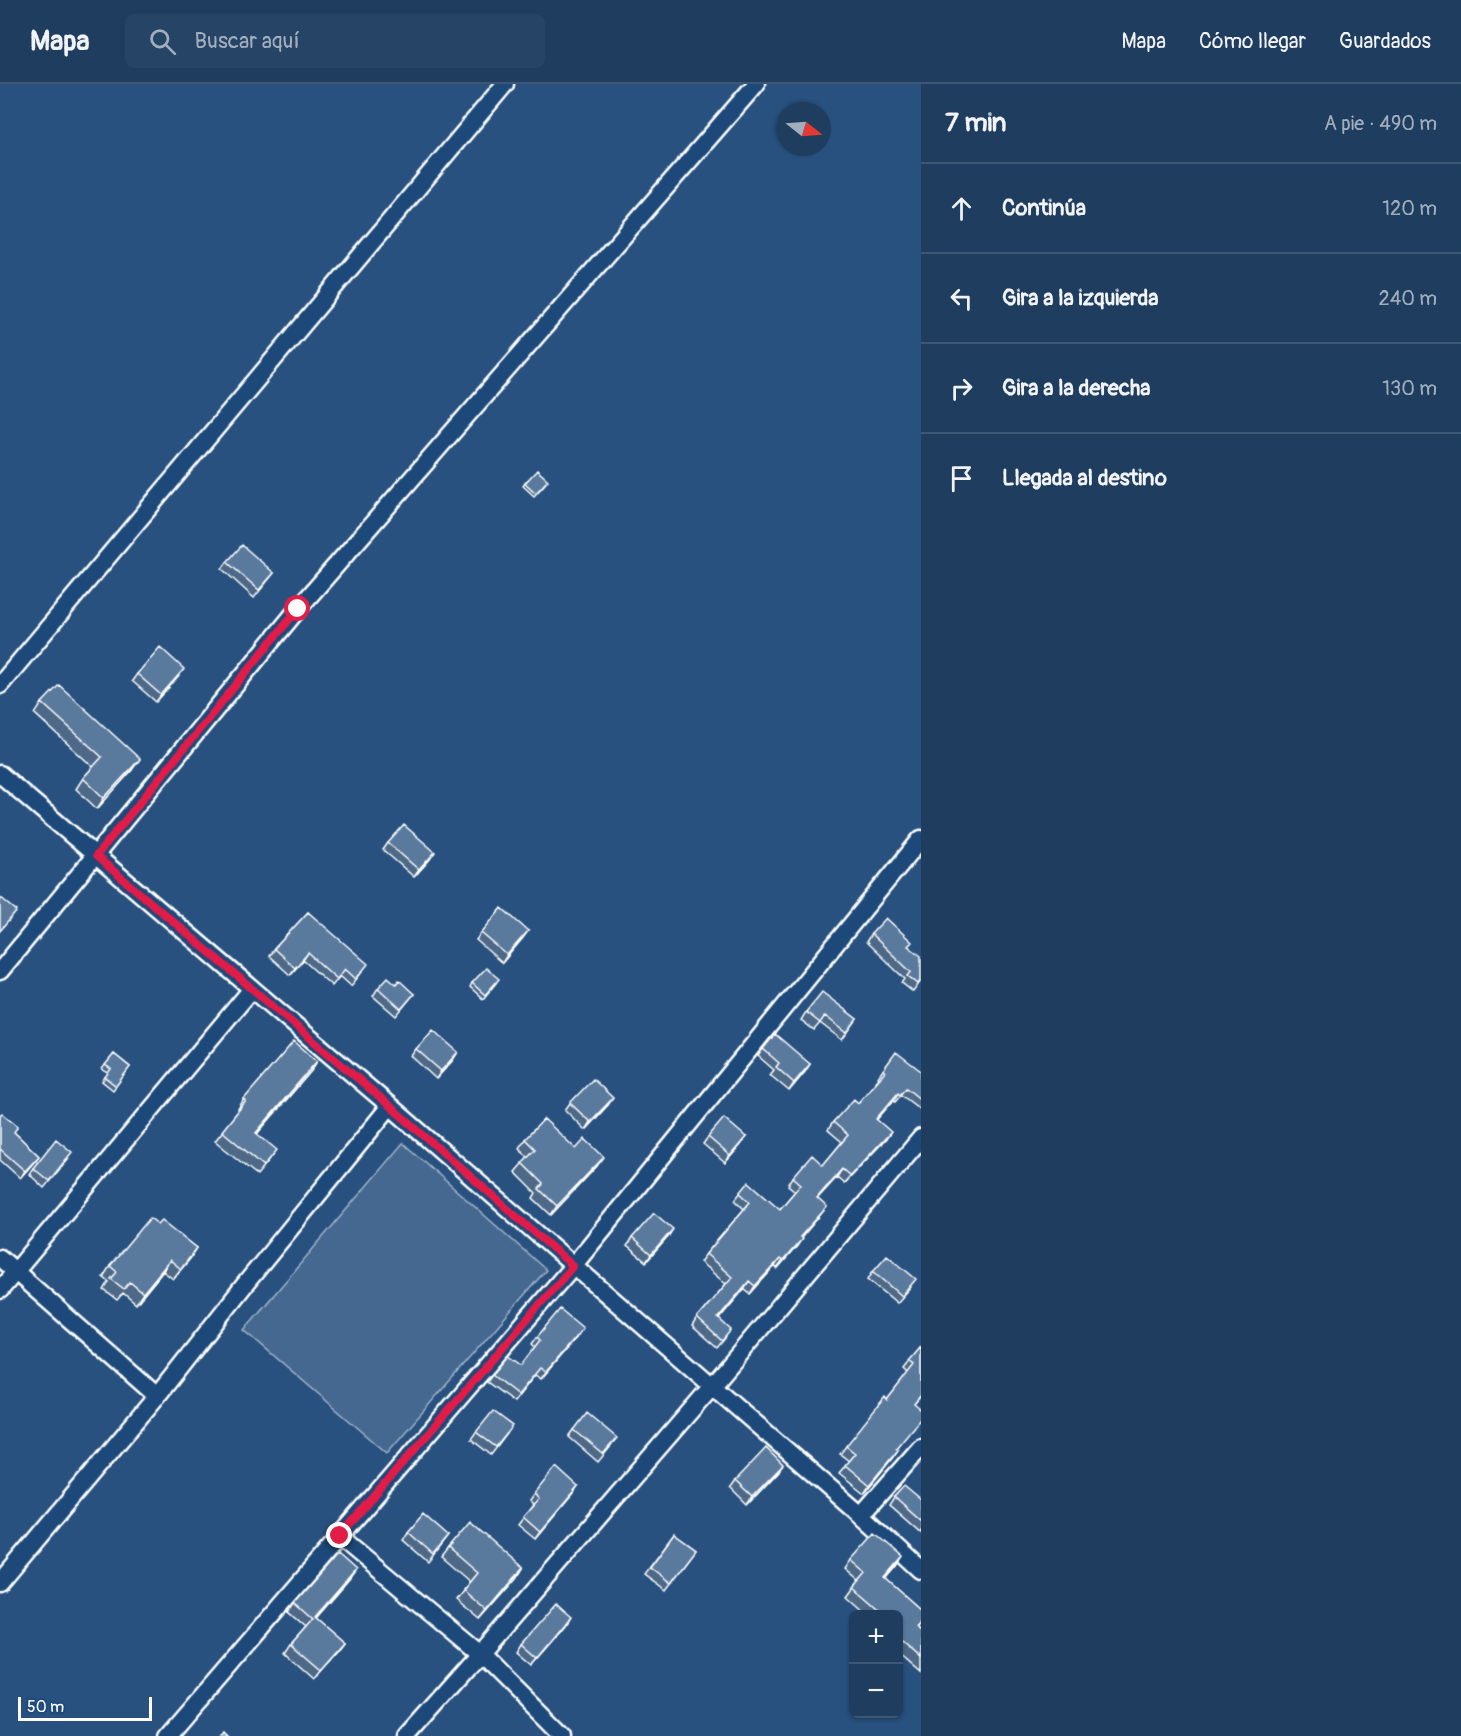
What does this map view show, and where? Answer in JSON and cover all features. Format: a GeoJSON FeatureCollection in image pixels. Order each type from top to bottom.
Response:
{"type":"FeatureCollection","features":[{"type":"Feature","properties":{"kind":"street"},"geometry":{"type":"LineString","coordinates":[[0,685],[505,84]]}},
{"type":"Feature","properties":{"kind":"street"},"geometry":{"type":"LineString","coordinates":[[0,971],[298,609],[756,84]]}},
{"type":"Feature","properties":{"kind":"street"},"geometry":{"type":"LineString","coordinates":[[0,774],[390,1106],[861,1515],[921,1570]]}},
{"type":"Feature","properties":{"kind":"street"},"geometry":{"type":"LineString","coordinates":[[168,1736],[573,1266],[921,839]]}},
{"type":"Feature","properties":{"kind":"street"},"geometry":{"type":"LineString","coordinates":[[0,1290],[252,989]]}},
{"type":"Feature","properties":{"kind":"street"},"geometry":{"type":"LineString","coordinates":[[0,1583],[158,1396],[246,1282],[390,1106]]}},
{"type":"Feature","properties":{"kind":"street"},"geometry":{"type":"LineString","coordinates":[[407,1736],[712,1386],[921,1138]]}},
{"type":"Feature","properties":{"kind":"street"},"geometry":{"type":"LineString","coordinates":[[0,1258],[158,1396]]}},
{"type":"Feature","properties":{"kind":"street"},"geometry":{"type":"LineString","coordinates":[[861,1515],[921,1447]]}},
{"type":"Feature","properties":{"kind":"street"},"geometry":{"type":"LineString","coordinates":[[340,1536],[480,1654],[562,1736]]}},
{"type":"Feature","properties":{"kind":"shaded area"},"geometry":{"type":"Polygon","coordinates":[[[403,1143],[546,1270],[387,1453],[244,1330],[403,1143]]]}},
{"type":"Feature","properties":{"kind":"building"},"geometry":{"type":"Polygon","coordinates":[[[537,470],[548,480],[536,493],[525,483],[537,470]]]}},
{"type":"Feature","properties":{"kind":"building"},"geometry":{"type":"Polygon","coordinates":[[[242,545],[274,573],[259,590],[227,562],[242,545]]]}},
{"type":"Feature","properties":{"kind":"building"},"geometry":{"type":"Polygon","coordinates":[[[160,647],[184,669],[161,695],[137,674],[160,647]]]}},
{"type":"Feature","properties":{"kind":"building"},"geometry":{"type":"Polygon","coordinates":[[[59,685],[140,759],[104,798],[83,778],[102,757],[42,703],[59,685]]]}},
{"type":"Feature","properties":{"kind":"building"},"geometry":{"type":"Polygon","coordinates":[[[404,825],[435,852],[419,870],[388,843],[404,825]]]}},
{"type":"Feature","properties":{"kind":"building"},"geometry":{"type":"Polygon","coordinates":[[[0,897],[17,911],[0,931],[0,897]]]}},
{"type":"Feature","properties":{"kind":"building"},"geometry":{"type":"Polygon","coordinates":[[[502,908],[528,931],[507,955],[481,933],[502,908]]]}},
{"type":"Feature","properties":{"kind":"building"},"geometry":{"type":"Polygon","coordinates":[[[308,912],[368,964],[356,979],[345,969],[337,979],[308,953],[295,968],[274,949],[308,912]]]}},
{"type":"Feature","properties":{"kind":"building"},"geometry":{"type":"Polygon","coordinates":[[[886,918],[912,942],[908,946],[921,956],[921,980],[918,984],[908,976],[911,972],[871,934],[886,918]]]}},
{"type":"Feature","properties":{"kind":"building"},"geometry":{"type":"Polygon","coordinates":[[[486,968],[499,979],[485,995],[472,983],[486,968]]]}},
{"type":"Feature","properties":{"kind":"building"},"geometry":{"type":"Polygon","coordinates":[[[388,977],[396,984],[399,980],[414,994],[401,1009],[378,988],[388,977]]]}},
{"type":"Feature","properties":{"kind":"building"},"geometry":{"type":"Polygon","coordinates":[[[822,992],[857,1019],[847,1033],[825,1016],[820,1023],[806,1012],[822,992]]]}},
{"type":"Feature","properties":{"kind":"building"},"geometry":{"type":"Polygon","coordinates":[[[433,1030],[458,1052],[441,1071],[416,1049],[433,1030]]]}},
{"type":"Feature","properties":{"kind":"building"},"geometry":{"type":"Polygon","coordinates":[[[775,1034],[810,1064],[794,1083],[776,1067],[779,1063],[763,1049],[775,1034]]]}},
{"type":"Feature","properties":{"kind":"building"},"geometry":{"type":"Polygon","coordinates":[[[294,1041],[317,1061],[256,1133],[277,1150],[264,1166],[222,1131],[246,1101],[244,1099],[294,1041]]]}},
{"type":"Feature","properties":{"kind":"building"},"geometry":{"type":"Polygon","coordinates":[[[896,1052],[921,1071],[921,1100],[906,1088],[900,1095],[898,1093],[876,1119],[891,1132],[850,1176],[842,1169],[817,1198],[827,1207],[800,1237],[802,1239],[783,1261],[780,1259],[755,1286],[749,1281],[718,1318],[731,1330],[722,1341],[697,1318],[732,1277],[706,1254],[750,1202],[740,1193],[749,1182],[780,1209],[801,1184],[793,1177],[812,1155],[823,1165],[848,1135],[833,1122],[854,1099],[858,1103],[885,1072],[883,1070],[896,1052]]]}},
{"type":"Feature","properties":{"kind":"building"},"geometry":{"type":"Polygon","coordinates":[[[114,1054],[130,1067],[116,1086],[105,1077],[111,1069],[105,1065],[114,1054]]]}},
{"type":"Feature","properties":{"kind":"building"},"geometry":{"type":"Polygon","coordinates":[[[593,1079],[613,1098],[590,1122],[570,1103],[593,1079]]]}},
{"type":"Feature","properties":{"kind":"building"},"geometry":{"type":"Polygon","coordinates":[[[2,1113],[18,1126],[14,1132],[39,1156],[25,1171],[0,1149],[0,1115],[2,1113]]]}},
{"type":"Feature","properties":{"kind":"building"},"geometry":{"type":"Polygon","coordinates":[[[724,1118],[746,1137],[730,1156],[708,1137],[724,1118]]]}},
{"type":"Feature","properties":{"kind":"building"},"geometry":{"type":"Polygon","coordinates":[[[544,1119],[576,1149],[585,1139],[604,1157],[557,1206],[539,1189],[543,1184],[522,1163],[535,1149],[525,1139],[544,1119]]]}},
{"type":"Feature","properties":{"kind":"building"},"geometry":{"type":"Polygon","coordinates":[[[56,1139],[72,1152],[49,1181],[33,1168],[56,1139]]]}},
{"type":"Feature","properties":{"kind":"building"},"geometry":{"type":"Polygon","coordinates":[[[654,1213],[673,1229],[651,1255],[632,1238],[654,1213]]]}},
{"type":"Feature","properties":{"kind":"building"},"geometry":{"type":"Polygon","coordinates":[[[150,1218],[158,1224],[162,1220],[197,1248],[181,1269],[170,1260],[143,1293],[130,1282],[124,1289],[111,1279],[117,1272],[110,1266],[150,1218]]]}},
{"type":"Feature","properties":{"kind":"building"},"geometry":{"type":"Polygon","coordinates":[[[887,1255],[916,1279],[902,1296],[873,1271],[887,1255]]]}},
{"type":"Feature","properties":{"kind":"building"},"geometry":{"type":"Polygon","coordinates":[[[560,1309],[583,1328],[546,1372],[540,1368],[518,1395],[492,1375],[508,1356],[521,1365],[540,1340],[537,1337],[560,1309]]]}},
{"type":"Feature","properties":{"kind":"building"},"geometry":{"type":"Polygon","coordinates":[[[921,1347],[921,1395],[914,1404],[921,1410],[921,1418],[869,1485],[845,1465],[855,1453],[846,1446],[885,1397],[887,1400],[914,1365],[909,1361],[921,1347]]]}},
{"type":"Feature","properties":{"kind":"building"},"geometry":{"type":"Polygon","coordinates":[[[493,1411],[513,1426],[496,1447],[476,1432],[493,1411]]]}},
{"type":"Feature","properties":{"kind":"building"},"geometry":{"type":"Polygon","coordinates":[[[587,1413],[617,1438],[603,1454],[574,1430],[587,1413]]]}},
{"type":"Feature","properties":{"kind":"building"},"geometry":{"type":"Polygon","coordinates":[[[766,1448],[783,1465],[752,1497],[735,1481],[766,1448]]]}},
{"type":"Feature","properties":{"kind":"building"},"geometry":{"type":"Polygon","coordinates":[[[556,1467],[578,1487],[540,1532],[523,1517],[539,1499],[534,1494],[556,1467]]]}},
{"type":"Feature","properties":{"kind":"building"},"geometry":{"type":"Polygon","coordinates":[[[904,1486],[921,1500],[921,1521],[894,1497],[904,1486]]]}},
{"type":"Feature","properties":{"kind":"building"},"geometry":{"type":"Polygon","coordinates":[[[423,1514],[448,1536],[433,1554],[408,1532],[423,1514]]]}},
{"type":"Feature","properties":{"kind":"building"},"geometry":{"type":"Polygon","coordinates":[[[470,1522],[523,1568],[487,1611],[463,1590],[477,1573],[448,1548],[470,1522]]]}},
{"type":"Feature","properties":{"kind":"building"},"geometry":{"type":"Polygon","coordinates":[[[875,1533],[903,1557],[885,1578],[921,1610],[921,1620],[915,1627],[921,1632],[921,1659],[903,1643],[903,1610],[880,1610],[854,1587],[866,1573],[851,1560],[875,1533]]]}},
{"type":"Feature","properties":{"kind":"building"},"geometry":{"type":"Polygon","coordinates":[[[674,1534],[696,1550],[671,1583],[650,1567],[674,1534]]]}},
{"type":"Feature","properties":{"kind":"building"},"geometry":{"type":"Polygon","coordinates":[[[338,1554],[356,1570],[315,1617],[345,1643],[321,1670],[291,1644],[313,1619],[295,1603],[338,1554]]]}},
{"type":"Feature","properties":{"kind":"building"},"geometry":{"type":"Polygon","coordinates":[[[556,1604],[571,1617],[537,1658],[521,1644],[556,1604]]]}},
{"type":"Feature","properties":{"kind":"route"},"geometry":{"type":"LineString","coordinates":[[298,609],[96,856],[390,1106],[573,1266],[340,1536]]}}]}
